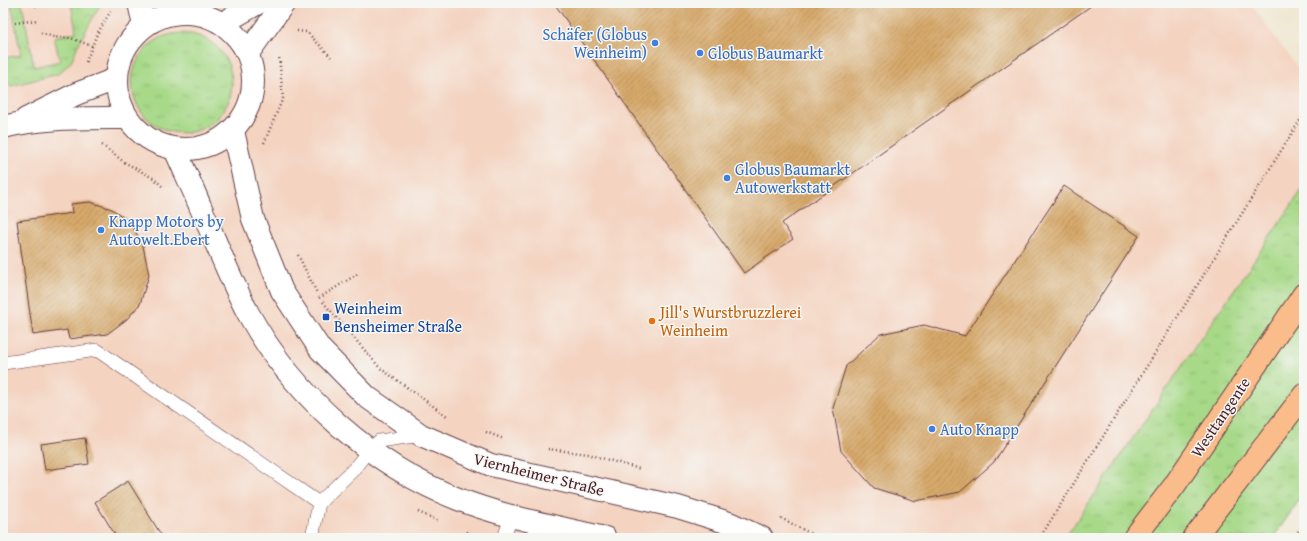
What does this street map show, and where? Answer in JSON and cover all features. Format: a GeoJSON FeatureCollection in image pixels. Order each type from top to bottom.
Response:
{"type":"FeatureCollection","features":[{"type":"Feature","properties":{"kind":"main road","name":"Westtangente"},"geometry":{"type":"LineString","coordinates":[[1134,538],[1174,486],[1304,294]]}},
{"type":"Feature","properties":{"kind":"main road"},"geometry":{"type":"LineString","coordinates":[[1194,538],[1304,395]]}},
{"type":"Feature","properties":{"kind":"street"},"geometry":{"type":"LineString","coordinates":[[139,3],[144,26]]}},
{"type":"Feature","properties":{"kind":"street"},"geometry":{"type":"LineString","coordinates":[[223,23],[258,3]]}},
{"type":"Feature","properties":{"kind":"street"},"geometry":{"type":"LineString","coordinates":[[180,8],[203,14],[223,23],[238,37],[248,53],[254,73],[253,94],[246,114],[233,131],[216,142],[196,149],[175,149],[157,143],[140,133],[128,118],[119,99],[116,79],[120,58],[129,40],[144,26],[180,8]]}},
{"type":"Feature","properties":{"kind":"street"},"geometry":{"type":"LineString","coordinates":[[248,53],[279,10]]}},
{"type":"Feature","properties":{"kind":"street"},"geometry":{"type":"LineString","coordinates":[[9,125],[76,94],[116,79]]}},
{"type":"Feature","properties":{"kind":"street"},"geometry":{"type":"LineString","coordinates":[[9,125],[82,118],[128,118]]}},
{"type":"Feature","properties":{"kind":"street","name":"Viernheimer Straße"},"geometry":{"type":"LineString","coordinates":[[233,131],[253,219],[282,291],[320,349],[367,397],[421,435],[491,465],[678,507],[729,523],[762,538]]}},
{"type":"Feature","properties":{"kind":"street"},"geometry":{"type":"LineString","coordinates":[[175,149],[224,263],[249,315],[277,358],[317,406],[369,450],[420,482],[458,499],[511,517],[605,538]]}},
{"type":"Feature","properties":{"kind":"lane"},"geometry":{"type":"LineString","coordinates":[[3,363],[97,350],[319,503]]}},
{"type":"Feature","properties":{"kind":"lane"},"geometry":{"type":"LineString","coordinates":[[312,538],[319,503],[353,470],[369,450],[379,441],[421,435]]}},
{"type":"Feature","properties":{"kind":"lane"},"geometry":{"type":"LineString","coordinates":[[504,538],[511,517]]}},
{"type":"Feature","properties":{"kind":"path"},"geometry":{"type":"LineString","coordinates":[[35,6],[47,3]]}},
{"type":"Feature","properties":{"kind":"path"},"geometry":{"type":"LineString","coordinates":[[279,10],[285,29],[307,32],[331,57]]}},
{"type":"Feature","properties":{"kind":"path"},"geometry":{"type":"LineString","coordinates":[[15,23],[38,20]]}},
{"type":"Feature","properties":{"kind":"path"},"geometry":{"type":"LineString","coordinates":[[41,33],[54,37],[71,38],[92,46]]}},
{"type":"Feature","properties":{"kind":"path"},"geometry":{"type":"LineString","coordinates":[[261,149],[283,98],[279,53]]}},
{"type":"Feature","properties":{"kind":"path"},"geometry":{"type":"LineString","coordinates":[[1038,538],[1046,528],[1304,114]]}},
{"type":"Feature","properties":{"kind":"path"},"geometry":{"type":"LineString","coordinates":[[296,252],[320,298],[380,368],[450,418]]}},
{"type":"Feature","properties":{"kind":"path"},"geometry":{"type":"LineString","coordinates":[[320,298],[359,272]]}},
{"type":"Feature","properties":{"kind":"path"},"geometry":{"type":"LineString","coordinates":[[485,432],[506,440]]}},
{"type":"Feature","properties":{"kind":"path"},"geometry":{"type":"LineString","coordinates":[[543,448],[588,454],[647,471]]}},
{"type":"Feature","properties":{"kind":"path"},"geometry":{"type":"LineString","coordinates":[[779,517],[819,538]]}},
{"type":"Feature","properties":{"kind":"path"},"geometry":{"type":"LineString","coordinates":[[1293,538],[1304,524]]}},
{"type":"Feature","properties":{"kind":"shaded area"},"geometry":{"type":"Polygon","coordinates":[[[3,3],[1250,3],[1304,76],[1304,187],[1065,538],[3,538],[3,3]]]}},
{"type":"Feature","properties":{"kind":"green space"},"geometry":{"type":"Polygon","coordinates":[[[11,3],[22,3],[34,67],[60,61],[54,37],[76,32],[71,3],[101,3],[78,45],[71,62],[58,74],[3,88],[3,73],[5,72],[3,58],[21,55],[11,3]]]}},
{"type":"Feature","properties":{"kind":"green space"},"geometry":{"type":"Polygon","coordinates":[[[182,33],[192,34],[210,41],[224,55],[231,73],[231,93],[224,111],[210,125],[192,132],[182,133],[172,132],[154,125],[140,111],[133,93],[132,83],[133,73],[140,55],[154,41],[172,34],[182,33]]]}},
{"type":"Feature","properties":{"kind":"green space"},"geometry":{"type":"Polygon","coordinates":[[[1304,187],[1304,493],[1273,538],[1065,538],[1304,187]]]}},
{"type":"Feature","properties":{"kind":"building"},"geometry":{"type":"Polygon","coordinates":[[[554,3],[1095,3],[782,223],[793,239],[744,273],[554,3]]]}},
{"type":"Feature","properties":{"kind":"building"},"geometry":{"type":"Polygon","coordinates":[[[1064,186],[1139,236],[994,462],[960,492],[916,501],[874,488],[841,451],[833,408],[846,366],[880,334],[924,325],[965,336],[1064,186]]]}},
{"type":"Feature","properties":{"kind":"building"},"geometry":{"type":"Polygon","coordinates":[[[90,202],[112,209],[130,222],[143,246],[149,275],[140,304],[127,319],[107,334],[69,339],[67,330],[33,335],[17,221],[72,213],[71,204],[90,202]]]}},
{"type":"Feature","properties":{"kind":"building"},"geometry":{"type":"Polygon","coordinates":[[[85,438],[89,464],[45,470],[41,444],[85,438]]]}},
{"type":"Feature","properties":{"kind":"building"},"geometry":{"type":"Polygon","coordinates":[[[128,481],[163,538],[117,538],[95,502],[128,481]]]}},
{"type":"Feature","properties":{"kind":"place","name":"Schäfer (Globus Weinheim)"},"geometry":{"type":"Point","coordinates":[655,43]}},
{"type":"Feature","properties":{"kind":"place","name":"Globus Baumarkt"},"geometry":{"type":"Point","coordinates":[700,53]}},
{"type":"Feature","properties":{"kind":"place","name":"Globus Baumarkt Autowerkstatt"},"geometry":{"type":"Point","coordinates":[727,178]}},
{"type":"Feature","properties":{"kind":"place","name":"Knapp Motors by Autowelt.Ebert"},"geometry":{"type":"Point","coordinates":[101,230]}},
{"type":"Feature","properties":{"kind":"place","name":"Weinheim Bensheimer Straße"},"geometry":{"type":"Point","coordinates":[326,317]}},
{"type":"Feature","properties":{"kind":"place","name":"Jill's Wurstbruzzlerei Weinheim"},"geometry":{"type":"Point","coordinates":[652,321]}},
{"type":"Feature","properties":{"kind":"place","name":"Auto Knapp"},"geometry":{"type":"Point","coordinates":[932,429]}}]}
